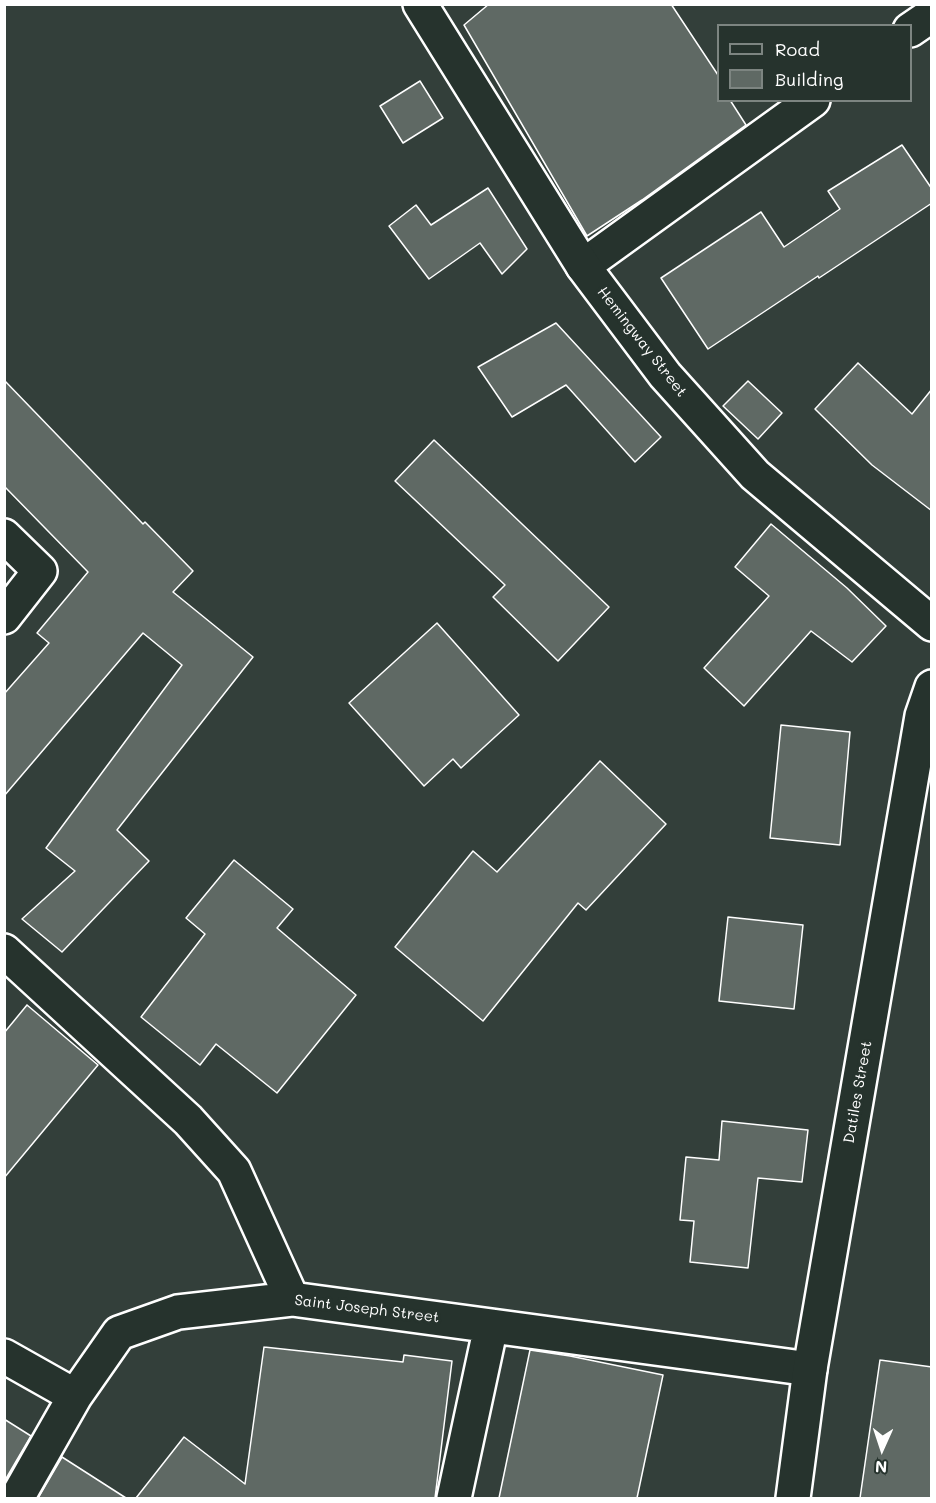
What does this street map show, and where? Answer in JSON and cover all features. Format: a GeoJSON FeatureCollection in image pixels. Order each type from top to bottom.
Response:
{"type":"FeatureCollection","features":[{"type":"Feature","properties":{"kind":"street","name":"Hemingway Street"},"geometry":{"type":"LineString","coordinates":[[431,8],[583,266],[665,375],[755,475],[932,624]]}},
{"type":"Feature","properties":{"kind":"street"},"geometry":{"type":"LineString","coordinates":[[912,29],[932,15]]}},
{"type":"Feature","properties":{"kind":"street"},"geometry":{"type":"LineString","coordinates":[[583,266],[810,102]]}},
{"type":"Feature","properties":{"kind":"street"},"geometry":{"type":"LineString","coordinates":[[4,536],[40,571],[4,617]]}},
{"type":"Feature","properties":{"kind":"street","name":"Datiles Street"},"geometry":{"type":"LineString","coordinates":[[793,1498],[810,1369],[920,728],[932,687]]}},
{"type":"Feature","properties":{"kind":"street"},"geometry":{"type":"LineString","coordinates":[[4,951],[188,1119],[234,1171],[292,1299]]}},
{"type":"Feature","properties":{"kind":"street","name":"Saint Joseph Street"},"geometry":{"type":"LineString","coordinates":[[17,1498],[75,1396],[119,1333],[178,1312],[292,1299],[810,1369]]}},
{"type":"Feature","properties":{"kind":"street"},"geometry":{"type":"LineString","coordinates":[[454,1498],[491,1326]]}},
{"type":"Feature","properties":{"kind":"street"},"geometry":{"type":"LineString","coordinates":[[4,1356],[75,1396]]}},
{"type":"Feature","properties":{"kind":"building"},"geometry":{"type":"Polygon","coordinates":[[[489,4],[671,4],[717,73],[717,102],[731,102],[746,125],[642,200],[587,236],[464,25],[489,4]]]}},
{"type":"Feature","properties":{"kind":"building"},"geometry":{"type":"Polygon","coordinates":[[[420,81],[443,118],[403,143],[380,106],[420,81]]]}},
{"type":"Feature","properties":{"kind":"building"},"geometry":{"type":"Polygon","coordinates":[[[902,145],[932,189],[932,203],[708,349],[661,278],[761,212],[784,247],[840,209],[828,191],[902,145]]]}},
{"type":"Feature","properties":{"kind":"building"},"geometry":{"type":"Polygon","coordinates":[[[488,188],[527,249],[502,274],[480,243],[429,279],[389,226],[416,205],[431,225],[488,188]]]}},
{"type":"Feature","properties":{"kind":"building"},"geometry":{"type":"Polygon","coordinates":[[[556,323],[661,437],[635,462],[566,385],[512,417],[478,367],[556,323]]]}},
{"type":"Feature","properties":{"kind":"building"},"geometry":{"type":"Polygon","coordinates":[[[858,363],[912,414],[932,389],[932,511],[872,465],[815,409],[858,363]]]}},
{"type":"Feature","properties":{"kind":"building"},"geometry":{"type":"Polygon","coordinates":[[[4,380],[143,524],[145,522],[193,571],[173,592],[253,657],[117,830],[149,861],[62,952],[22,919],[75,871],[46,848],[182,665],[143,633],[4,796],[4,694],[49,643],[37,633],[88,572],[4,486],[4,380]]]}},
{"type":"Feature","properties":{"kind":"building"},"geometry":{"type":"Polygon","coordinates":[[[748,381],[782,413],[758,439],[723,406],[748,381]]]}},
{"type":"Feature","properties":{"kind":"building"},"geometry":{"type":"Polygon","coordinates":[[[434,440],[609,607],[558,661],[493,597],[505,585],[395,481],[434,440]]]}},
{"type":"Feature","properties":{"kind":"building"},"geometry":{"type":"Polygon","coordinates":[[[771,524],[847,588],[886,626],[852,662],[811,631],[744,706],[704,668],[769,596],[735,567],[771,524]]]}},
{"type":"Feature","properties":{"kind":"building"},"geometry":{"type":"Polygon","coordinates":[[[437,623],[519,715],[461,768],[453,759],[424,786],[349,703],[437,623]]]}},
{"type":"Feature","properties":{"kind":"building"},"geometry":{"type":"Polygon","coordinates":[[[781,725],[850,732],[840,845],[770,838],[781,725]]]}},
{"type":"Feature","properties":{"kind":"building"},"geometry":{"type":"Polygon","coordinates":[[[600,761],[666,824],[586,910],[578,903],[483,1021],[395,947],[473,851],[497,872],[600,761]]]}},
{"type":"Feature","properties":{"kind":"building"},"geometry":{"type":"Polygon","coordinates":[[[234,860],[293,909],[277,928],[356,995],[277,1093],[216,1044],[200,1065],[141,1017],[205,934],[186,918],[234,860]]]}},
{"type":"Feature","properties":{"kind":"building"},"geometry":{"type":"Polygon","coordinates":[[[728,917],[803,925],[794,1009],[719,1001],[728,917]]]}},
{"type":"Feature","properties":{"kind":"building"},"geometry":{"type":"Polygon","coordinates":[[[27,1005],[98,1065],[4,1178],[4,1033],[27,1005]]]}},
{"type":"Feature","properties":{"kind":"building"},"geometry":{"type":"Polygon","coordinates":[[[722,1121],[808,1130],[802,1182],[758,1178],[748,1268],[690,1262],[694,1221],[680,1220],[686,1157],[719,1160],[722,1121]]]}},
{"type":"Feature","properties":{"kind":"building"},"geometry":{"type":"Polygon","coordinates":[[[264,1347],[403,1362],[404,1355],[452,1361],[435,1498],[136,1498],[184,1437],[245,1484],[264,1347]]]}},
{"type":"Feature","properties":{"kind":"building"},"geometry":{"type":"Polygon","coordinates":[[[530,1350],[663,1375],[637,1498],[499,1498],[530,1350]]]}},
{"type":"Feature","properties":{"kind":"building"},"geometry":{"type":"Polygon","coordinates":[[[880,1360],[932,1367],[932,1498],[860,1498],[880,1360]]]}},
{"type":"Feature","properties":{"kind":"building"},"geometry":{"type":"Polygon","coordinates":[[[4,1419],[31,1436],[4,1482],[4,1419]]]}},
{"type":"Feature","properties":{"kind":"building"},"geometry":{"type":"Polygon","coordinates":[[[62,1457],[126,1498],[38,1498],[62,1457]]]}}]}
